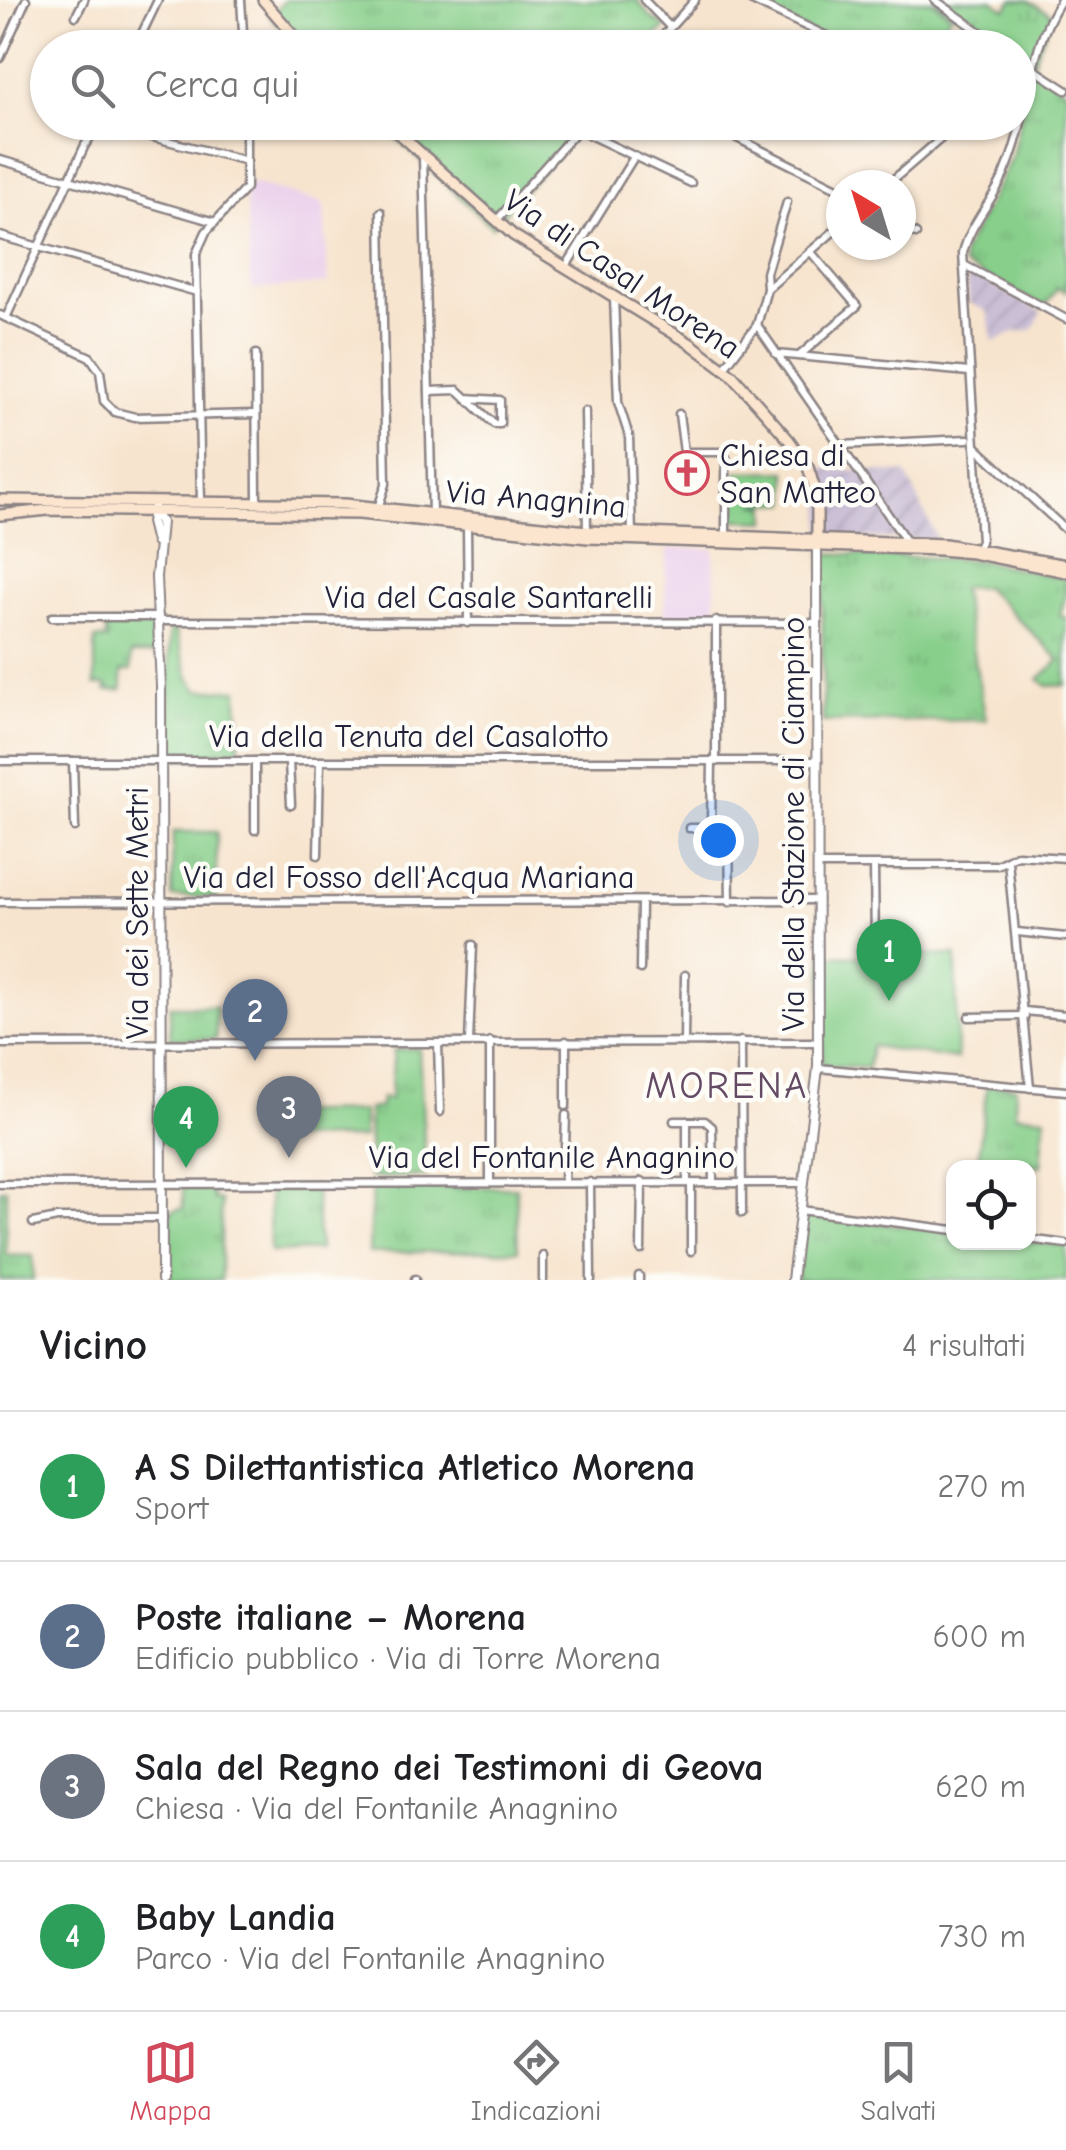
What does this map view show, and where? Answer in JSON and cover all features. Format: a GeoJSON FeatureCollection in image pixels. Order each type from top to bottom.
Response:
{"type":"FeatureCollection","features":[{"type":"Feature","properties":{"kind":"main road"},"geometry":{"type":"LineString","coordinates":[[263,0],[290,30]]}},
{"type":"Feature","properties":{"kind":"main road","name":"Via di Casal Morena"},"geometry":{"type":"LineString","coordinates":[[406,140],[496,222],[724,368],[756,400],[807,464],[816,488],[818,523],[813,542]]}},
{"type":"Feature","properties":{"kind":"main road","name":"Via Anagnina"},"geometry":{"type":"LineString","coordinates":[[0,500],[372,515],[588,538],[907,542],[976,550],[1066,569]]}},
{"type":"Feature","properties":{"kind":"main road","name":"Via Anagnina"},"geometry":{"type":"LineString","coordinates":[[0,515],[201,504],[317,504],[587,530],[976,550]]}},
{"type":"Feature","properties":{"kind":"main road"},"geometry":{"type":"LineString","coordinates":[[818,523],[825,534],[838,541]]}},
{"type":"Feature","properties":{"kind":"street"},"geometry":{"type":"LineString","coordinates":[[0,58],[26,0]]}},
{"type":"Feature","properties":{"kind":"street"},"geometry":{"type":"LineString","coordinates":[[76,16],[84,0]]}},
{"type":"Feature","properties":{"kind":"street"},"geometry":{"type":"LineString","coordinates":[[144,30],[158,0]]}},
{"type":"Feature","properties":{"kind":"street"},"geometry":{"type":"LineString","coordinates":[[242,0],[243,30]]}},
{"type":"Feature","properties":{"kind":"street"},"geometry":{"type":"LineString","coordinates":[[644,0],[670,27]]}},
{"type":"Feature","properties":{"kind":"street"},"geometry":{"type":"LineString","coordinates":[[667,30],[695,0]]}},
{"type":"Feature","properties":{"kind":"street"},"geometry":{"type":"LineString","coordinates":[[750,0],[814,30]]}},
{"type":"Feature","properties":{"kind":"street"},"geometry":{"type":"LineString","coordinates":[[935,0],[977,30]]}},
{"type":"Feature","properties":{"kind":"street"},"geometry":{"type":"LineString","coordinates":[[1036,52],[1061,0]]}},
{"type":"Feature","properties":{"kind":"street"},"geometry":{"type":"LineString","coordinates":[[1036,71],[1066,90]]}},
{"type":"Feature","properties":{"kind":"street"},"geometry":{"type":"LineString","coordinates":[[88,140],[40,248],[3,317],[96,363],[103,400],[118,414],[256,414]]}},
{"type":"Feature","properties":{"kind":"street"},"geometry":{"type":"LineString","coordinates":[[164,140],[246,162]]}},
{"type":"Feature","properties":{"kind":"street"},"geometry":{"type":"LineString","coordinates":[[201,504],[198,246],[245,190],[246,140]]}},
{"type":"Feature","properties":{"kind":"street"},"geometry":{"type":"LineString","coordinates":[[496,222],[569,140]]}},
{"type":"Feature","properties":{"kind":"street"},"geometry":{"type":"LineString","coordinates":[[599,140],[691,183]]}},
{"type":"Feature","properties":{"kind":"street"},"geometry":{"type":"LineString","coordinates":[[741,140],[826,182]]}},
{"type":"Feature","properties":{"kind":"street"},"geometry":{"type":"LineString","coordinates":[[904,170],[939,140]]}},
{"type":"Feature","properties":{"kind":"street"},"geometry":{"type":"LineString","coordinates":[[976,550],[962,253],[1010,160],[1014,140]]}},
{"type":"Feature","properties":{"kind":"street"},"geometry":{"type":"LineString","coordinates":[[423,156],[432,514]]}},
{"type":"Feature","properties":{"kind":"street"},"geometry":{"type":"LineString","coordinates":[[565,269],[634,157]]}},
{"type":"Feature","properties":{"kind":"street"},"geometry":{"type":"LineString","coordinates":[[0,160],[215,222]]}},
{"type":"Feature","properties":{"kind":"street"},"geometry":{"type":"LineString","coordinates":[[724,368],[757,325],[768,289],[766,274],[787,202]]}},
{"type":"Feature","properties":{"kind":"street"},"geometry":{"type":"LineString","coordinates":[[378,508],[386,484],[381,212]]}},
{"type":"Feature","properties":{"kind":"street"},"geometry":{"type":"LineString","coordinates":[[0,236],[197,292]]}},
{"type":"Feature","properties":{"kind":"street"},"geometry":{"type":"LineString","coordinates":[[768,289],[826,238]]}},
{"type":"Feature","properties":{"kind":"street"},"geometry":{"type":"LineString","coordinates":[[798,356],[857,306],[810,252]]}},
{"type":"Feature","properties":{"kind":"street"},"geometry":{"type":"LineString","coordinates":[[963,265],[1066,319]]}},
{"type":"Feature","properties":{"kind":"street"},"geometry":{"type":"LineString","coordinates":[[614,298],[618,406],[629,438],[632,533]]}},
{"type":"Feature","properties":{"kind":"street"},"geometry":{"type":"LineString","coordinates":[[757,325],[907,542]]}},
{"type":"Feature","properties":{"kind":"street"},"geometry":{"type":"LineString","coordinates":[[256,354],[258,504]]}},
{"type":"Feature","properties":{"kind":"street"},"geometry":{"type":"LineString","coordinates":[[775,354],[969,372]]}},
{"type":"Feature","properties":{"kind":"street"},"geometry":{"type":"LineString","coordinates":[[428,390],[458,390],[466,398],[494,424],[500,424],[500,400],[466,398]]}},
{"type":"Feature","properties":{"kind":"street"},"geometry":{"type":"LineString","coordinates":[[585,411],[587,530]]}},
{"type":"Feature","properties":{"kind":"street"},"geometry":{"type":"LineString","coordinates":[[679,414],[684,452],[719,452],[726,457],[726,537]]}},
{"type":"Feature","properties":{"kind":"street"},"geometry":{"type":"LineString","coordinates":[[839,445],[971,442],[1066,530]]}},
{"type":"Feature","properties":{"kind":"street"},"geometry":{"type":"LineString","coordinates":[[313,514],[317,504]]}},
{"type":"Feature","properties":{"kind":"street","name":"Via dei Sette Metri"},"geometry":{"type":"LineString","coordinates":[[154,508],[162,522],[157,546],[163,901],[162,1280]]}},
{"type":"Feature","properties":{"kind":"street"},"geometry":{"type":"LineString","coordinates":[[467,526],[468,623]]}},
{"type":"Feature","properties":{"kind":"street","name":"Via della Stazione di Ciampino"},"geometry":{"type":"LineString","coordinates":[[792,1280],[818,1068],[818,624],[813,542]]}},
{"type":"Feature","properties":{"kind":"street","name":"Via del Casale Santarelli"},"geometry":{"type":"LineString","coordinates":[[52,618],[818,624]]}},
{"type":"Feature","properties":{"kind":"street"},"geometry":{"type":"LineString","coordinates":[[689,828],[706,828],[711,824],[716,621]]}},
{"type":"Feature","properties":{"kind":"street","name":"Via della Tenuta del Casalotto"},"geometry":{"type":"LineString","coordinates":[[0,761],[818,761]]}},
{"type":"Feature","properties":{"kind":"street"},"geometry":{"type":"LineString","coordinates":[[73,761],[74,827]]}},
{"type":"Feature","properties":{"kind":"street"},"geometry":{"type":"LineString","coordinates":[[255,830],[256,761]]}},
{"type":"Feature","properties":{"kind":"street"},"geometry":{"type":"LineString","coordinates":[[289,761],[291,805]]}},
{"type":"Feature","properties":{"kind":"street"},"geometry":{"type":"LineString","coordinates":[[318,855],[320,761]]}},
{"type":"Feature","properties":{"kind":"street"},"geometry":{"type":"LineString","coordinates":[[729,832],[730,902]]}},
{"type":"Feature","properties":{"kind":"street"},"geometry":{"type":"LineString","coordinates":[[818,866],[998,865],[1017,855],[1066,858]]}},
{"type":"Feature","properties":{"kind":"street"},"geometry":{"type":"LineString","coordinates":[[1008,861],[1030,1088]]}},
{"type":"Feature","properties":{"kind":"street"},"geometry":{"type":"LineString","coordinates":[[874,866],[875,948]]}},
{"type":"Feature","properties":{"kind":"street","name":"Via del Fosso dell'Acqua Mariana"},"geometry":{"type":"LineString","coordinates":[[0,902],[818,900]]}},
{"type":"Feature","properties":{"kind":"street"},"geometry":{"type":"LineString","coordinates":[[640,969],[641,902]]}},
{"type":"Feature","properties":{"kind":"street"},"geometry":{"type":"LineString","coordinates":[[1017,932],[1066,936]]}},
{"type":"Feature","properties":{"kind":"street"},"geometry":{"type":"LineString","coordinates":[[469,1042],[473,945]]}},
{"type":"Feature","properties":{"kind":"street"},"geometry":{"type":"LineString","coordinates":[[684,975],[684,1042]]}},
{"type":"Feature","properties":{"kind":"street"},"geometry":{"type":"LineString","coordinates":[[969,1017],[1066,1015]]}},
{"type":"Feature","properties":{"kind":"street"},"geometry":{"type":"LineString","coordinates":[[741,1041],[742,1213]]}},
{"type":"Feature","properties":{"kind":"street"},"geometry":{"type":"LineString","coordinates":[[490,1042],[490,1182]]}},
{"type":"Feature","properties":{"kind":"street"},"geometry":{"type":"LineString","coordinates":[[564,1182],[566,1042]]}},
{"type":"Feature","properties":{"kind":"street"},"geometry":{"type":"LineString","coordinates":[[0,1044],[818,1042]]}},
{"type":"Feature","properties":{"kind":"street"},"geometry":{"type":"LineString","coordinates":[[438,1043],[440,1112]]}},
{"type":"Feature","properties":{"kind":"street"},"geometry":{"type":"LineString","coordinates":[[818,1068],[1066,1091]]}},
{"type":"Feature","properties":{"kind":"street"},"geometry":{"type":"LineString","coordinates":[[674,1121],[706,1121],[712,1125],[713,1182]]}},
{"type":"Feature","properties":{"kind":"street"},"geometry":{"type":"LineString","coordinates":[[687,1121],[691,1251]]}},
{"type":"Feature","properties":{"kind":"street"},"geometry":{"type":"LineString","coordinates":[[590,1182],[591,1280]]}},
{"type":"Feature","properties":{"kind":"street"},"geometry":{"type":"LineString","coordinates":[[641,1250],[642,1182]]}},
{"type":"Feature","properties":{"kind":"street","name":"Via del Fontanile Anagnino"},"geometry":{"type":"LineString","coordinates":[[0,1184],[804,1183]]}},
{"type":"Feature","properties":{"kind":"street"},"geometry":{"type":"LineString","coordinates":[[800,1210],[946,1229]]}},
{"type":"Feature","properties":{"kind":"street"},"geometry":{"type":"LineString","coordinates":[[33,1223],[57,1218],[163,1218]]}},
{"type":"Feature","properties":{"kind":"street"},"geometry":{"type":"LineString","coordinates":[[1036,1241],[1066,1244]]}},
{"type":"Feature","properties":{"kind":"street"},"geometry":{"type":"LineString","coordinates":[[543,1256],[543,1280]]}},
{"type":"Feature","properties":{"kind":"shaded area"},"geometry":{"type":"Polygon","coordinates":[[[250,182],[324,203],[328,283],[251,290],[246,196],[250,182]]]}},
{"type":"Feature","properties":{"kind":"shaded area"},"geometry":{"type":"Polygon","coordinates":[[[967,272],[1042,312],[1032,330],[1015,332],[993,342],[987,311],[969,303],[967,272]]]}},
{"type":"Feature","properties":{"kind":"shaded area"},"geometry":{"type":"Polygon","coordinates":[[[813,468],[906,473],[937,539],[821,537],[822,510],[813,468]]]}},
{"type":"Feature","properties":{"kind":"shaded area"},"geometry":{"type":"Polygon","coordinates":[[[667,548],[714,549],[716,615],[664,617],[667,548]]]}},
{"type":"Feature","properties":{"kind":"green space"},"geometry":{"type":"Polygon","coordinates":[[[285,0],[637,0],[653,19],[666,27],[283,30],[270,17],[285,0]]]}},
{"type":"Feature","properties":{"kind":"green space"},"geometry":{"type":"Polygon","coordinates":[[[780,0],[930,0],[951,15],[941,30],[805,30],[770,14],[780,0]]]}},
{"type":"Feature","properties":{"kind":"green space"},"geometry":{"type":"Polygon","coordinates":[[[935,0],[992,0],[1006,9],[1013,0],[1026,0],[1052,14],[1036,54],[1036,30],[978,30],[935,0]]]}},
{"type":"Feature","properties":{"kind":"green space"},"geometry":{"type":"Polygon","coordinates":[[[1036,70],[1066,90],[1066,292],[1058,288],[1044,307],[963,265],[963,253],[1012,156],[1015,140],[1036,140],[1036,70]]]}},
{"type":"Feature","properties":{"kind":"green space"},"geometry":{"type":"Polygon","coordinates":[[[398,140],[570,140],[492,227],[398,140]]]}},
{"type":"Feature","properties":{"kind":"green space"},"geometry":{"type":"Polygon","coordinates":[[[787,471],[788,503],[753,504],[767,506],[767,521],[733,520],[736,472],[787,471]]]}},
{"type":"Feature","properties":{"kind":"green space"},"geometry":{"type":"Polygon","coordinates":[[[822,553],[978,560],[1066,579],[1060,616],[1066,618],[1066,685],[1047,686],[1039,679],[1060,660],[985,587],[961,588],[986,720],[823,722],[822,553]]]}},
{"type":"Feature","properties":{"kind":"green space"},"geometry":{"type":"Polygon","coordinates":[[[152,624],[154,654],[131,654],[131,671],[122,671],[122,690],[106,691],[106,685],[95,685],[95,639],[106,639],[106,625],[152,624]]]}},
{"type":"Feature","properties":{"kind":"green space"},"geometry":{"type":"Polygon","coordinates":[[[169,630],[175,630],[189,678],[198,690],[238,690],[239,751],[217,751],[217,758],[169,759],[169,630]]]}},
{"type":"Feature","properties":{"kind":"green space"},"geometry":{"type":"Polygon","coordinates":[[[173,832],[217,832],[216,897],[172,897],[173,832]]]}},
{"type":"Feature","properties":{"kind":"green space"},"geometry":{"type":"Polygon","coordinates":[[[956,955],[957,1059],[871,1046],[868,1068],[823,1065],[822,956],[956,955]]]}},
{"type":"Feature","properties":{"kind":"green space"},"geometry":{"type":"Polygon","coordinates":[[[170,1006],[216,1006],[216,1039],[170,1039],[170,1006]]]}},
{"type":"Feature","properties":{"kind":"green space"},"geometry":{"type":"Polygon","coordinates":[[[419,1048],[426,1176],[370,1178],[368,1109],[380,1107],[381,1098],[390,1099],[394,1050],[419,1048]]]}},
{"type":"Feature","properties":{"kind":"green space"},"geometry":{"type":"Polygon","coordinates":[[[987,1084],[1016,1087],[1015,1114],[1045,1117],[1041,1166],[1036,1165],[1036,1160],[978,1159],[987,1084]]]}},
{"type":"Feature","properties":{"kind":"green space"},"geometry":{"type":"Polygon","coordinates":[[[363,1111],[363,1138],[273,1139],[273,1113],[363,1111]]]}},
{"type":"Feature","properties":{"kind":"green space"},"geometry":{"type":"Polygon","coordinates":[[[213,1185],[213,1199],[221,1201],[221,1280],[170,1280],[170,1211],[183,1208],[183,1186],[213,1185]]]}},
{"type":"Feature","properties":{"kind":"green space"},"geometry":{"type":"Polygon","coordinates":[[[315,1186],[319,1250],[270,1252],[269,1189],[315,1186]]]}},
{"type":"Feature","properties":{"kind":"green space"},"geometry":{"type":"Polygon","coordinates":[[[516,1187],[518,1250],[369,1253],[372,1188],[516,1187]]]}},
{"type":"Feature","properties":{"kind":"green space"},"geometry":{"type":"Polygon","coordinates":[[[0,1189],[6,1189],[6,1255],[33,1256],[33,1280],[0,1280],[0,1189]]]}},
{"type":"Feature","properties":{"kind":"green space"},"geometry":{"type":"Polygon","coordinates":[[[805,1214],[946,1231],[946,1250],[1036,1250],[1036,1243],[1066,1246],[1066,1280],[797,1280],[805,1214]]]}},
{"type":"Feature","properties":{"kind":"place","name":"Chiesa di San Matteo"},"geometry":{"type":"Point","coordinates":[687,473]}},
{"type":"Feature","properties":{"kind":"place","name":"A S Dilettantistica Atletico Morena"},"geometry":{"type":"Point","coordinates":[889,1001]}},
{"type":"Feature","properties":{"kind":"place","name":"Poste italiane – Morena"},"geometry":{"type":"Point","coordinates":[255,1061]}},
{"type":"Feature","properties":{"kind":"place","name":"Sala del Regno dei Testimoni di Geova"},"geometry":{"type":"Point","coordinates":[289,1158]}},
{"type":"Feature","properties":{"kind":"place","name":"Baby Landia"},"geometry":{"type":"Point","coordinates":[186,1168]}},
{"type":"Feature","properties":{"kind":"district","name":"MORENA"},"geometry":{"type":"Point","coordinates":[727,1086]}}]}
